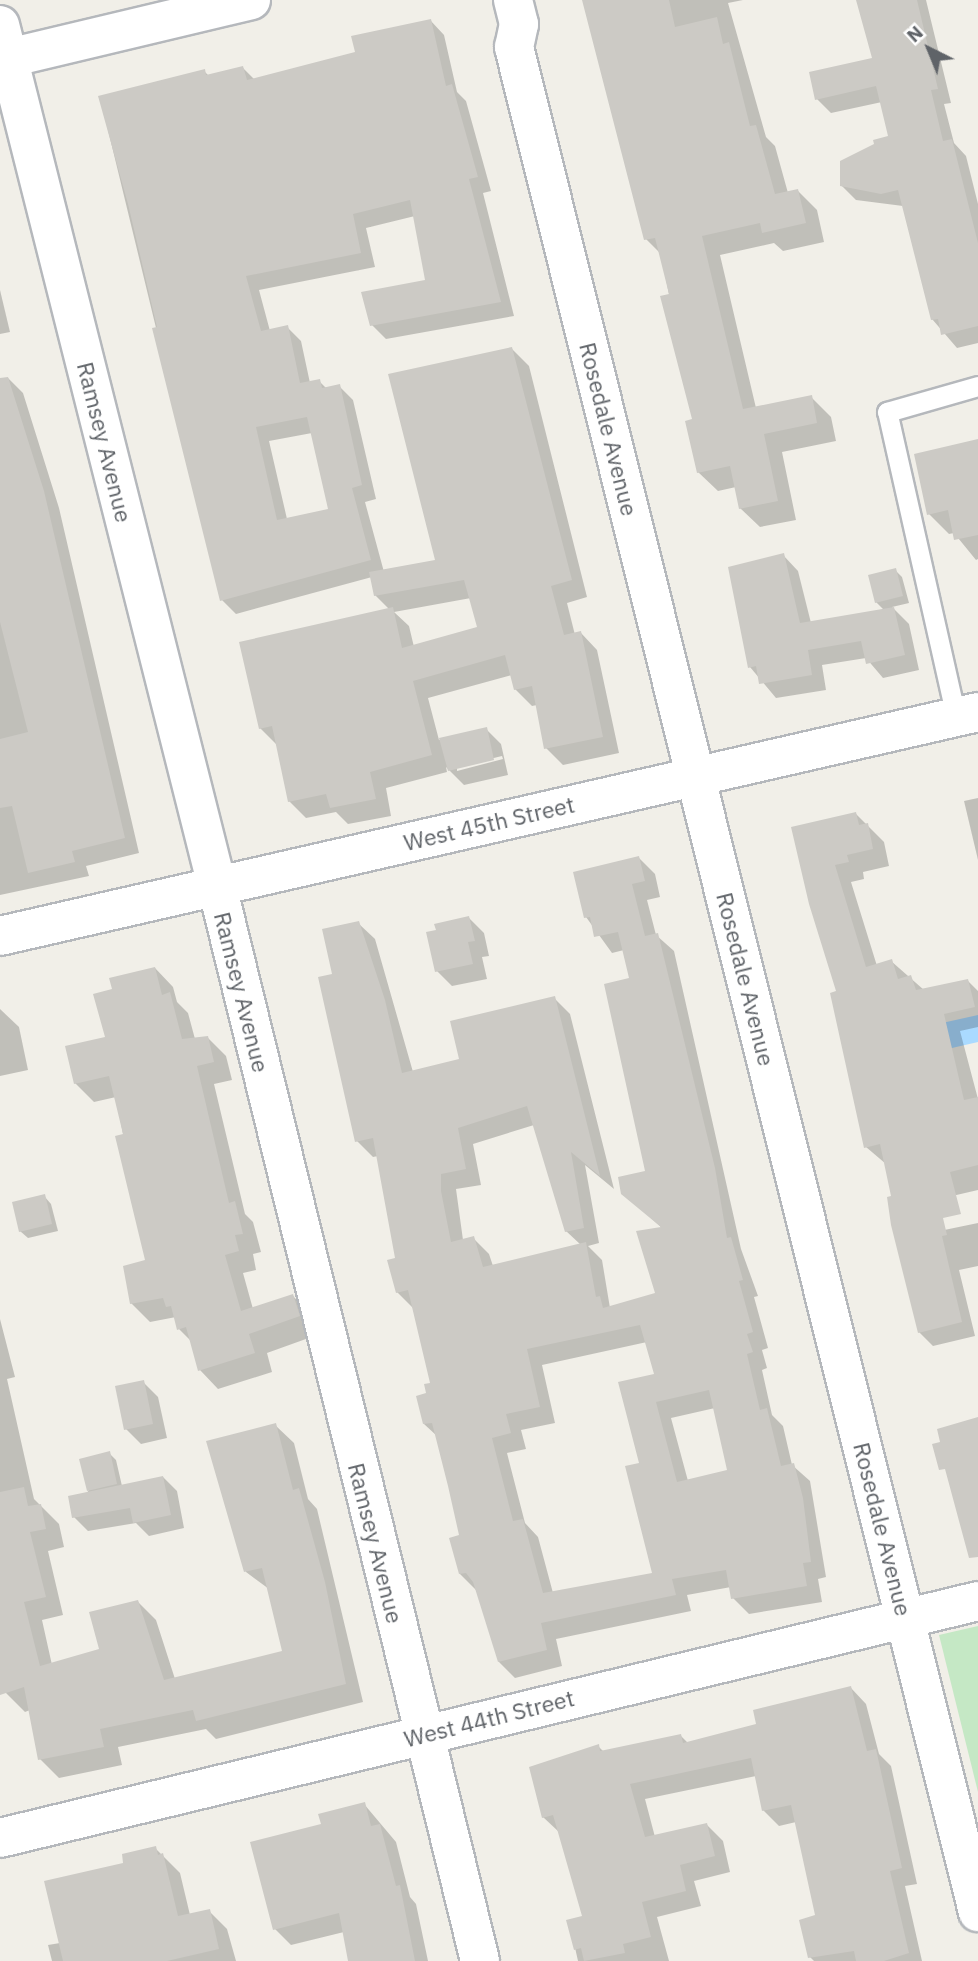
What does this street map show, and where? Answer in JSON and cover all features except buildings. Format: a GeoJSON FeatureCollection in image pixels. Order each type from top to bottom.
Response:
{"type":"FeatureCollection","features":[{"type":"Feature","properties":{"kind":"street"},"geometry":{"type":"LineString","coordinates":[[3,48],[251,0]]}},
{"type":"Feature","properties":{"kind":"street","name":"Rosedale Avenue"},"geometry":{"type":"LineString","coordinates":[[490,0],[497,29],[514,47]]}},
{"type":"Feature","properties":{"kind":"street","name":"Rosedale Avenue"},"geometry":{"type":"LineString","coordinates":[[513,0],[519,24],[514,47],[978,1912]]}},
{"type":"Feature","properties":{"kind":"street","name":"Ramsey Avenue"},"geometry":{"type":"LineString","coordinates":[[3,48],[217,886],[422,1734],[480,1961]]}},
{"type":"Feature","properties":{"kind":"street","name":"West 45th Street"},"geometry":{"type":"LineString","coordinates":[[0,936],[967,714]]}},
{"type":"Feature","properties":{"kind":"street","name":"West 44th Street"},"geometry":{"type":"LineString","coordinates":[[0,1838],[978,1601]]}},
{"type":"Feature","properties":{"kind":"lane"},"geometry":{"type":"LineString","coordinates":[[967,714],[887,412],[978,386]]}},
{"type":"Feature","properties":{"kind":"green space"},"geometry":{"type":"Polygon","coordinates":[[[978,1626],[978,1792],[939,1635],[978,1626]]]}},
{"type":"Feature","properties":{"kind":"water"},"geometry":{"type":"Polygon","coordinates":[[[978,1015],[978,1042],[939,1051],[933,1025],[978,1015]]]}}]}
